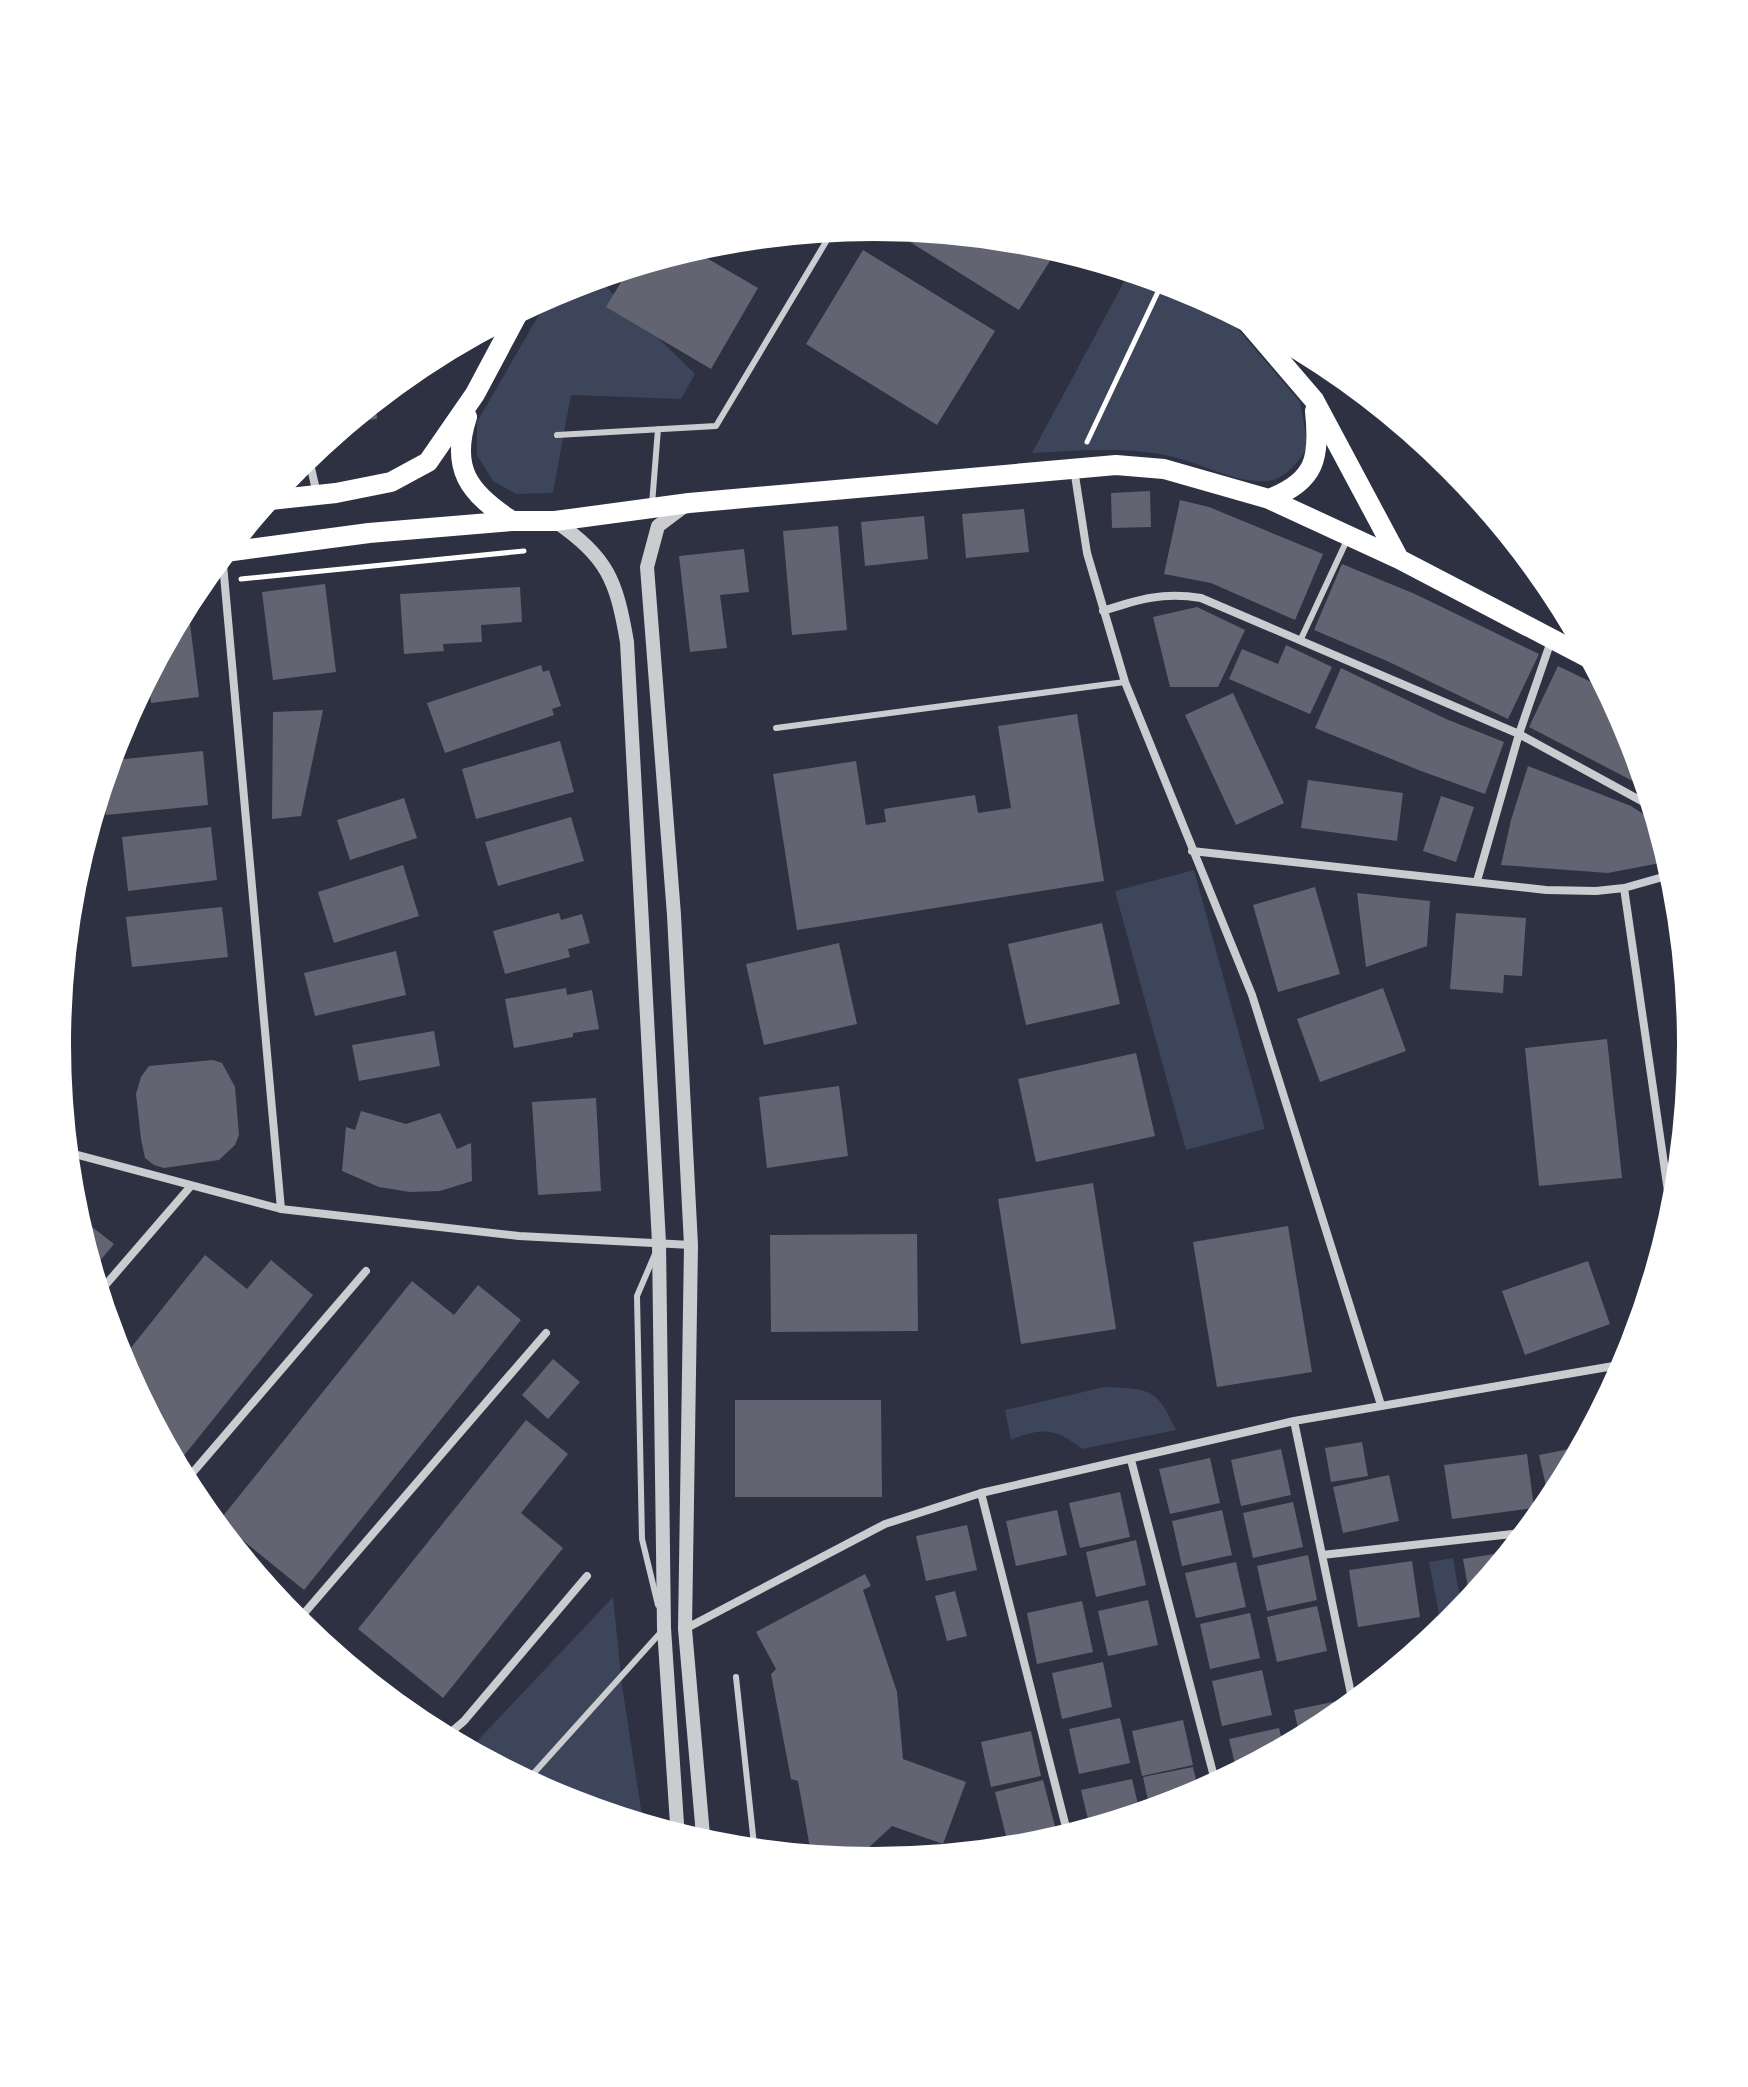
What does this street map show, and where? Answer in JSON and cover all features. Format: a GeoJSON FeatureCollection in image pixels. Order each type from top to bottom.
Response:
{"type":"FeatureCollection","features":[{"type":"Feature","properties":{"kind":"main road"},"geometry":{"type":"LineString","coordinates":[[278,499],[391,482],[428,462],[475,394],[514,320]]}},
{"type":"Feature","properties":{"kind":"main road"},"geometry":{"type":"LineString","coordinates":[[1256,332],[1314,400],[1399,559]]}},
{"type":"Feature","properties":{"kind":"main road"},"geometry":{"type":"LineString","coordinates":[[475,394],[460,439],[462,467],[470,486],[486,504],[512,521]]}},
{"type":"Feature","properties":{"kind":"main road"},"geometry":{"type":"LineString","coordinates":[[1269,499],[1289,491],[1306,478],[1316,457],[1314,400]]}},
{"type":"Feature","properties":{"kind":"main road"},"geometry":{"type":"LineString","coordinates":[[234,551],[369,533],[512,521],[555,521],[689,503],[1116,465],[1164,469],[1269,499],[1399,559],[1582,655]]}},
{"type":"Feature","properties":{"kind":"street"},"geometry":{"type":"LineString","coordinates":[[310,465],[317,495]]}},
{"type":"Feature","properties":{"kind":"street"},"geometry":{"type":"LineString","coordinates":[[1074,469],[1087,553],[1125,682],[1252,995],[1381,1405]]}},
{"type":"Feature","properties":{"kind":"street"},"geometry":{"type":"LineString","coordinates":[[689,503],[658,526],[647,567],[674,915],[691,1245],[685,1629],[703,1833]]}},
{"type":"Feature","properties":{"kind":"street"},"geometry":{"type":"LineString","coordinates":[[555,521],[587,545],[610,573],[621,605],[627,642],[659,1243],[664,1628],[677,1827]]}},
{"type":"Feature","properties":{"kind":"street"},"geometry":{"type":"LineString","coordinates":[[222,567],[281,1209]]}},
{"type":"Feature","properties":{"kind":"street"},"geometry":{"type":"LineString","coordinates":[[1103,611],[1146,597],[1177,594],[1201,598],[1519,734],[1645,803]]}},
{"type":"Feature","properties":{"kind":"street"},"geometry":{"type":"LineString","coordinates":[[1477,881],[1519,734],[1552,639]]}},
{"type":"Feature","properties":{"kind":"street"},"geometry":{"type":"LineString","coordinates":[[1192,851],[1546,890],[1624,888],[1664,877]]}},
{"type":"Feature","properties":{"kind":"street"},"geometry":{"type":"LineString","coordinates":[[1624,888],[1668,1190]]}},
{"type":"Feature","properties":{"kind":"street"},"geometry":{"type":"LineString","coordinates":[[74,1154],[281,1209],[519,1236],[691,1245]]}},
{"type":"Feature","properties":{"kind":"street"},"geometry":{"type":"LineString","coordinates":[[104,1287],[190,1187]]}},
{"type":"Feature","properties":{"kind":"street"},"geometry":{"type":"LineString","coordinates":[[191,1474],[366,1271]]}},
{"type":"Feature","properties":{"kind":"street"},"geometry":{"type":"LineString","coordinates":[[303,1615],[546,1333]]}},
{"type":"Feature","properties":{"kind":"street"},"geometry":{"type":"LineString","coordinates":[[685,1629],[885,1524],[981,1493],[1294,1421],[1614,1366]]}},
{"type":"Feature","properties":{"kind":"street"},"geometry":{"type":"LineString","coordinates":[[1294,1421],[1351,1695]]}},
{"type":"Feature","properties":{"kind":"street"},"geometry":{"type":"LineString","coordinates":[[1131,1460],[1214,1776]]}},
{"type":"Feature","properties":{"kind":"street"},"geometry":{"type":"LineString","coordinates":[[981,1493],[1066,1828]]}},
{"type":"Feature","properties":{"kind":"street"},"geometry":{"type":"LineString","coordinates":[[1322,1555],[1516,1534]]}},
{"type":"Feature","properties":{"kind":"street"},"geometry":{"type":"LineString","coordinates":[[452,1732],[587,1576]]}},
{"type":"Feature","properties":{"kind":"lane"},"geometry":{"type":"LineString","coordinates":[[557,435],[716,426],[829,237]]}},
{"type":"Feature","properties":{"kind":"lane"},"geometry":{"type":"LineString","coordinates":[[652,507],[658,429]]}},
{"type":"Feature","properties":{"kind":"lane"},"geometry":{"type":"LineString","coordinates":[[1300,641],[1348,536]]}},
{"type":"Feature","properties":{"kind":"lane"},"geometry":{"type":"LineString","coordinates":[[776,728],[1125,682]]}},
{"type":"Feature","properties":{"kind":"lane"},"geometry":{"type":"LineString","coordinates":[[532,1775],[664,1628],[642,1539],[637,1296],[659,1243]]}},
{"type":"Feature","properties":{"kind":"lane"},"geometry":{"type":"LineString","coordinates":[[736,1677],[754,1842]]}},
{"type":"Feature","properties":{"kind":"path"},"geometry":{"type":"LineString","coordinates":[[1074,469],[1160,288]]}},
{"type":"Feature","properties":{"kind":"path"},"geometry":{"type":"LineString","coordinates":[[211,583],[524,551]]}},
{"type":"Feature","properties":{"kind":"shaded area"},"geometry":{"type":"Polygon","coordinates":[[[1127,276],[1228,318],[1300,402],[1308,446],[1286,473],[1268,481],[1244,480],[1185,460],[1139,451],[1032,453],[1127,276]]]}},
{"type":"Feature","properties":{"kind":"shaded area"},"geometry":{"type":"Polygon","coordinates":[[[602,283],[695,374],[681,399],[571,395],[553,493],[516,494],[493,481],[477,455],[477,422],[544,307],[602,283]]]}},
{"type":"Feature","properties":{"kind":"shaded area"},"geometry":{"type":"Polygon","coordinates":[[[1194,870],[1265,1129],[1186,1150],[1115,891],[1194,870]]]}},
{"type":"Feature","properties":{"kind":"shaded area"},"geometry":{"type":"Polygon","coordinates":[[[1105,1387],[1142,1390],[1157,1398],[1176,1430],[1082,1449],[1056,1433],[1031,1433],[1011,1440],[1005,1410],[1105,1387]]]}},
{"type":"Feature","properties":{"kind":"shaded area"},"geometry":{"type":"Polygon","coordinates":[[[1453,1558],[1460,1599],[1440,1620],[1429,1562],[1453,1558]]]}},
{"type":"Feature","properties":{"kind":"shaded area"},"geometry":{"type":"Polygon","coordinates":[[[613,1597],[622,1685],[642,1817],[565,1790],[474,1745],[613,1597]]]}},
{"type":"Feature","properties":{"kind":"building"},"geometry":{"type":"Polygon","coordinates":[[[901,237],[979,242],[1053,256],[1019,310],[901,237]]]}},
{"type":"Feature","properties":{"kind":"building"},"geometry":{"type":"Polygon","coordinates":[[[863,250],[995,331],[937,425],[806,344],[863,250]]]}},
{"type":"Feature","properties":{"kind":"building"},"geometry":{"type":"Polygon","coordinates":[[[701,255],[758,288],[711,369],[606,307],[625,275],[701,255]]]}},
{"type":"Feature","properties":{"kind":"building"},"geometry":{"type":"Polygon","coordinates":[[[376,407],[377,419],[360,420],[376,407]]]}},
{"type":"Feature","properties":{"kind":"building"},"geometry":{"type":"Polygon","coordinates":[[[1150,491],[1151,527],[1112,528],[1111,493],[1150,491]]]}},
{"type":"Feature","properties":{"kind":"building"},"geometry":{"type":"Polygon","coordinates":[[[1180,500],[1209,507],[1323,554],[1295,620],[1211,583],[1164,574],[1180,500]]]}},
{"type":"Feature","properties":{"kind":"building"},"geometry":{"type":"Polygon","coordinates":[[[1024,509],[1029,552],[966,558],[962,514],[1024,509]]]}},
{"type":"Feature","properties":{"kind":"building"},"geometry":{"type":"Polygon","coordinates":[[[924,516],[928,559],[865,566],[861,522],[924,516]]]}},
{"type":"Feature","properties":{"kind":"building"},"geometry":{"type":"Polygon","coordinates":[[[838,526],[847,630],[792,635],[783,531],[838,526]]]}},
{"type":"Feature","properties":{"kind":"building"},"geometry":{"type":"Polygon","coordinates":[[[744,549],[749,592],[720,595],[727,648],[690,652],[679,556],[744,549]]]}},
{"type":"Feature","properties":{"kind":"building"},"geometry":{"type":"Polygon","coordinates":[[[1342,564],[1415,594],[1539,654],[1508,719],[1314,630],[1342,564]]]}},
{"type":"Feature","properties":{"kind":"building"},"geometry":{"type":"Polygon","coordinates":[[[325,584],[336,672],[273,680],[262,592],[325,584]]]}},
{"type":"Feature","properties":{"kind":"building"},"geometry":{"type":"Polygon","coordinates":[[[520,587],[522,622],[481,625],[482,642],[443,644],[444,651],[404,654],[400,594],[520,587]]]}},
{"type":"Feature","properties":{"kind":"building"},"geometry":{"type":"Polygon","coordinates":[[[1197,607],[1245,630],[1218,687],[1170,687],[1153,617],[1197,607]]]}},
{"type":"Feature","properties":{"kind":"building"},"geometry":{"type":"Polygon","coordinates":[[[189,615],[199,697],[151,703],[149,686],[189,615]]]}},
{"type":"Feature","properties":{"kind":"building"},"geometry":{"type":"Polygon","coordinates":[[[1286,645],[1332,667],[1310,714],[1229,679],[1242,649],[1278,664],[1286,645]]]}},
{"type":"Feature","properties":{"kind":"building"},"geometry":{"type":"Polygon","coordinates":[[[541,665],[543,672],[549,670],[561,706],[552,709],[554,715],[445,753],[427,703],[541,665]]]}},
{"type":"Feature","properties":{"kind":"building"},"geometry":{"type":"Polygon","coordinates":[[[1558,666],[1599,686],[1639,784],[1529,727],[1558,666]]]}},
{"type":"Feature","properties":{"kind":"building"},"geometry":{"type":"Polygon","coordinates":[[[1341,668],[1446,719],[1504,742],[1485,794],[1315,728],[1341,668]]]}},
{"type":"Feature","properties":{"kind":"building"},"geometry":{"type":"Polygon","coordinates":[[[1233,693],[1284,803],[1236,825],[1185,715],[1233,693]]]}},
{"type":"Feature","properties":{"kind":"building"},"geometry":{"type":"Polygon","coordinates":[[[323,710],[301,816],[272,819],[273,712],[323,710]]]}},
{"type":"Feature","properties":{"kind":"building"},"geometry":{"type":"Polygon","coordinates":[[[1077,714],[1104,881],[797,930],[773,774],[856,761],[866,825],[886,822],[884,809],[975,795],[978,813],[1011,808],[998,726],[1077,714]]]}},
{"type":"Feature","properties":{"kind":"building"},"geometry":{"type":"Polygon","coordinates":[[[560,741],[574,792],[476,819],[462,769],[560,741]]]}},
{"type":"Feature","properties":{"kind":"building"},"geometry":{"type":"Polygon","coordinates":[[[203,751],[208,805],[106,815],[105,799],[118,760],[203,751]]]}},
{"type":"Feature","properties":{"kind":"building"},"geometry":{"type":"Polygon","coordinates":[[[1528,766],[1631,806],[1649,818],[1660,862],[1608,873],[1501,865],[1528,766]]]}},
{"type":"Feature","properties":{"kind":"building"},"geometry":{"type":"Polygon","coordinates":[[[1308,780],[1403,793],[1397,841],[1301,828],[1308,780]]]}},
{"type":"Feature","properties":{"kind":"building"},"geometry":{"type":"Polygon","coordinates":[[[1441,796],[1474,807],[1456,862],[1423,851],[1441,796]]]}},
{"type":"Feature","properties":{"kind":"building"},"geometry":{"type":"Polygon","coordinates":[[[404,798],[417,838],[350,860],[337,820],[404,798]]]}},
{"type":"Feature","properties":{"kind":"building"},"geometry":{"type":"Polygon","coordinates":[[[571,817],[584,861],[498,886],[485,842],[571,817]]]}},
{"type":"Feature","properties":{"kind":"building"},"geometry":{"type":"Polygon","coordinates":[[[211,827],[217,880],[128,891],[122,837],[211,827]]]}},
{"type":"Feature","properties":{"kind":"building"},"geometry":{"type":"Polygon","coordinates":[[[403,865],[419,916],[334,943],[318,892],[403,865]]]}},
{"type":"Feature","properties":{"kind":"building"},"geometry":{"type":"Polygon","coordinates":[[[1315,887],[1340,974],[1278,992],[1253,905],[1315,887]]]}},
{"type":"Feature","properties":{"kind":"building"},"geometry":{"type":"Polygon","coordinates":[[[1357,893],[1430,901],[1427,946],[1366,967],[1357,893]]]}},
{"type":"Feature","properties":{"kind":"building"},"geometry":{"type":"Polygon","coordinates":[[[222,907],[228,957],[132,967],[126,917],[222,907]]]}},
{"type":"Feature","properties":{"kind":"building"},"geometry":{"type":"Polygon","coordinates":[[[559,913],[561,920],[582,914],[590,943],[568,949],[570,957],[505,974],[493,931],[559,913]]]}},
{"type":"Feature","properties":{"kind":"building"},"geometry":{"type":"Polygon","coordinates":[[[1456,913],[1526,918],[1522,976],[1504,975],[1503,993],[1450,989],[1456,913]]]}},
{"type":"Feature","properties":{"kind":"building"},"geometry":{"type":"Polygon","coordinates":[[[1102,923],[1120,1004],[1026,1025],[1008,944],[1102,923]]]}},
{"type":"Feature","properties":{"kind":"building"},"geometry":{"type":"Polygon","coordinates":[[[839,943],[857,1024],[764,1045],[746,964],[839,943]]]}},
{"type":"Feature","properties":{"kind":"building"},"geometry":{"type":"Polygon","coordinates":[[[396,951],[406,995],[315,1016],[304,973],[396,951]]]}},
{"type":"Feature","properties":{"kind":"building"},"geometry":{"type":"Polygon","coordinates":[[[566,988],[567,995],[592,990],[599,1029],[514,1048],[505,999],[566,988]]]}},
{"type":"Feature","properties":{"kind":"building"},"geometry":{"type":"Polygon","coordinates":[[[1383,988],[1406,1051],[1320,1082],[1297,1019],[1383,988]]]}},
{"type":"Feature","properties":{"kind":"building"},"geometry":{"type":"Polygon","coordinates":[[[434,1031],[440,1066],[359,1081],[352,1045],[434,1031]]]}},
{"type":"Feature","properties":{"kind":"building"},"geometry":{"type":"Polygon","coordinates":[[[1607,1039],[1622,1178],[1539,1186],[1525,1048],[1607,1039]]]}},
{"type":"Feature","properties":{"kind":"building"},"geometry":{"type":"Polygon","coordinates":[[[1136,1053],[1155,1136],[1036,1162],[1018,1079],[1136,1053]]]}},
{"type":"Feature","properties":{"kind":"building"},"geometry":{"type":"Polygon","coordinates":[[[213,1060],[222,1063],[235,1087],[239,1135],[235,1145],[219,1160],[164,1168],[154,1165],[145,1158],[141,1139],[136,1094],[141,1077],[149,1066],[213,1060]]]}},
{"type":"Feature","properties":{"kind":"building"},"geometry":{"type":"Polygon","coordinates":[[[839,1086],[848,1156],[767,1168],[759,1097],[839,1086]]]}},
{"type":"Feature","properties":{"kind":"building"},"geometry":{"type":"Polygon","coordinates":[[[596,1098],[601,1191],[538,1195],[532,1102],[596,1098]]]}},
{"type":"Feature","properties":{"kind":"building"},"geometry":{"type":"Polygon","coordinates":[[[361,1111],[406,1124],[440,1113],[457,1149],[471,1143],[472,1181],[440,1191],[410,1192],[379,1187],[342,1171],[346,1127],[355,1130],[361,1111]]]}},
{"type":"Feature","properties":{"kind":"building"},"geometry":{"type":"Polygon","coordinates":[[[1093,1183],[1116,1329],[1021,1344],[998,1199],[1093,1183]]]}},
{"type":"Feature","properties":{"kind":"building"},"geometry":{"type":"Polygon","coordinates":[[[87,1223],[114,1244],[97,1264],[87,1223]]]}},
{"type":"Feature","properties":{"kind":"building"},"geometry":{"type":"Polygon","coordinates":[[[1288,1226],[1312,1372],[1217,1387],[1193,1242],[1288,1226]]]}},
{"type":"Feature","properties":{"kind":"building"},"geometry":{"type":"Polygon","coordinates":[[[917,1234],[918,1331],[771,1332],[770,1235],[917,1234]]]}},
{"type":"Feature","properties":{"kind":"building"},"geometry":{"type":"Polygon","coordinates":[[[205,1255],[247,1289],[271,1260],[313,1295],[181,1459],[149,1401],[128,1352],[205,1255]]]}},
{"type":"Feature","properties":{"kind":"building"},"geometry":{"type":"Polygon","coordinates":[[[1588,1261],[1610,1324],[1525,1355],[1502,1291],[1588,1261]]]}},
{"type":"Feature","properties":{"kind":"building"},"geometry":{"type":"Polygon","coordinates":[[[412,1281],[454,1315],[478,1285],[521,1320],[304,1590],[228,1529],[221,1518],[412,1281]]]}},
{"type":"Feature","properties":{"kind":"building"},"geometry":{"type":"Polygon","coordinates":[[[553,1359],[580,1382],[548,1419],[522,1395],[553,1359]]]}},
{"type":"Feature","properties":{"kind":"building"},"geometry":{"type":"Polygon","coordinates":[[[735,1400],[881,1400],[882,1497],[735,1497],[735,1400]]]}},
{"type":"Feature","properties":{"kind":"building"},"geometry":{"type":"Polygon","coordinates":[[[526,1420],[568,1454],[521,1513],[563,1548],[443,1698],[358,1629],[526,1420]]]}},
{"type":"Feature","properties":{"kind":"building"},"geometry":{"type":"Polygon","coordinates":[[[1362,1442],[1368,1476],[1331,1482],[1325,1448],[1362,1442]]]}},
{"type":"Feature","properties":{"kind":"building"},"geometry":{"type":"Polygon","coordinates":[[[1574,1448],[1547,1491],[1539,1455],[1574,1448]]]}},
{"type":"Feature","properties":{"kind":"building"},"geometry":{"type":"Polygon","coordinates":[[[1281,1449],[1291,1495],[1241,1506],[1231,1460],[1281,1449]]]}},
{"type":"Feature","properties":{"kind":"building"},"geometry":{"type":"Polygon","coordinates":[[[1527,1454],[1534,1508],[1452,1519],[1444,1465],[1527,1454]]]}},
{"type":"Feature","properties":{"kind":"building"},"geometry":{"type":"Polygon","coordinates":[[[1210,1458],[1220,1503],[1170,1514],[1159,1469],[1210,1458]]]}},
{"type":"Feature","properties":{"kind":"building"},"geometry":{"type":"Polygon","coordinates":[[[1389,1475],[1399,1521],[1343,1533],[1333,1487],[1389,1475]]]}},
{"type":"Feature","properties":{"kind":"building"},"geometry":{"type":"Polygon","coordinates":[[[1120,1492],[1130,1537],[1080,1548],[1069,1503],[1120,1492]]]}},
{"type":"Feature","properties":{"kind":"building"},"geometry":{"type":"Polygon","coordinates":[[[1293,1502],[1303,1547],[1253,1558],[1243,1513],[1293,1502]]]}},
{"type":"Feature","properties":{"kind":"building"},"geometry":{"type":"Polygon","coordinates":[[[1057,1510],[1067,1555],[1016,1566],[1006,1521],[1057,1510]]]}},
{"type":"Feature","properties":{"kind":"building"},"geometry":{"type":"Polygon","coordinates":[[[1222,1510],[1232,1555],[1182,1566],[1172,1521],[1222,1510]]]}},
{"type":"Feature","properties":{"kind":"building"},"geometry":{"type":"Polygon","coordinates":[[[967,1525],[977,1570],[926,1581],[916,1536],[967,1525]]]}},
{"type":"Feature","properties":{"kind":"building"},"geometry":{"type":"Polygon","coordinates":[[[1136,1540],[1146,1585],[1096,1597],[1086,1552],[1136,1540]]]}},
{"type":"Feature","properties":{"kind":"building"},"geometry":{"type":"Polygon","coordinates":[[[1500,1553],[1500,1553],[1468,1590],[1463,1559],[1500,1553]]]}},
{"type":"Feature","properties":{"kind":"building"},"geometry":{"type":"Polygon","coordinates":[[[1308,1555],[1317,1600],[1267,1611],[1257,1566],[1308,1555]]]}},
{"type":"Feature","properties":{"kind":"building"},"geometry":{"type":"Polygon","coordinates":[[[1412,1561],[1420,1617],[1358,1627],[1349,1570],[1412,1561]]]}},
{"type":"Feature","properties":{"kind":"building"},"geometry":{"type":"Polygon","coordinates":[[[1236,1562],[1246,1607],[1196,1618],[1185,1573],[1236,1562]]]}},
{"type":"Feature","properties":{"kind":"building"},"geometry":{"type":"Polygon","coordinates":[[[865,1574],[871,1586],[863,1590],[897,1692],[903,1759],[966,1782],[943,1844],[892,1826],[864,1852],[810,1849],[798,1781],[791,1779],[771,1674],[776,1669],[756,1632],[865,1574]]]}},
{"type":"Feature","properties":{"kind":"building"},"geometry":{"type":"Polygon","coordinates":[[[955,1591],[967,1636],[947,1641],[935,1596],[955,1591]]]}},
{"type":"Feature","properties":{"kind":"building"},"geometry":{"type":"Polygon","coordinates":[[[1148,1600],[1158,1645],[1108,1656],[1098,1611],[1148,1600]]]}},
{"type":"Feature","properties":{"kind":"building"},"geometry":{"type":"Polygon","coordinates":[[[1082,1601],[1093,1652],[1037,1664],[1027,1613],[1082,1601]]]}},
{"type":"Feature","properties":{"kind":"building"},"geometry":{"type":"Polygon","coordinates":[[[1317,1606],[1327,1651],[1277,1662],[1267,1617],[1317,1606]]]}},
{"type":"Feature","properties":{"kind":"building"},"geometry":{"type":"Polygon","coordinates":[[[1250,1613],[1260,1658],[1210,1669],[1200,1624],[1250,1613]]]}},
{"type":"Feature","properties":{"kind":"building"},"geometry":{"type":"Polygon","coordinates":[[[1103,1662],[1112,1707],[1062,1719],[1052,1673],[1103,1662]]]}},
{"type":"Feature","properties":{"kind":"building"},"geometry":{"type":"Polygon","coordinates":[[[1262,1670],[1272,1715],[1222,1726],[1212,1681],[1262,1670]]]}},
{"type":"Feature","properties":{"kind":"building"},"geometry":{"type":"Polygon","coordinates":[[[1342,1700],[1342,1702],[1298,1730],[1294,1710],[1342,1700]]]}},
{"type":"Feature","properties":{"kind":"building"},"geometry":{"type":"Polygon","coordinates":[[[1120,1718],[1130,1763],[1079,1774],[1069,1729],[1120,1718]]]}},
{"type":"Feature","properties":{"kind":"building"},"geometry":{"type":"Polygon","coordinates":[[[1183,1720],[1193,1765],[1142,1776],[1132,1731],[1183,1720]]]}},
{"type":"Feature","properties":{"kind":"building"},"geometry":{"type":"Polygon","coordinates":[[[1279,1728],[1282,1740],[1235,1766],[1229,1739],[1279,1728]]]}},
{"type":"Feature","properties":{"kind":"building"},"geometry":{"type":"Polygon","coordinates":[[[1031,1731],[1041,1776],[991,1787],[981,1742],[1031,1731]]]}},
{"type":"Feature","properties":{"kind":"building"},"geometry":{"type":"Polygon","coordinates":[[[1193,1767],[1197,1784],[1149,1803],[1143,1777],[1193,1767]]]}},
{"type":"Feature","properties":{"kind":"building"},"geometry":{"type":"Polygon","coordinates":[[[1132,1779],[1139,1807],[1089,1822],[1081,1790],[1132,1779]]]}},
{"type":"Feature","properties":{"kind":"building"},"geometry":{"type":"Polygon","coordinates":[[[1043,1780],[1056,1830],[1007,1840],[995,1792],[1043,1780]]]}}]}
